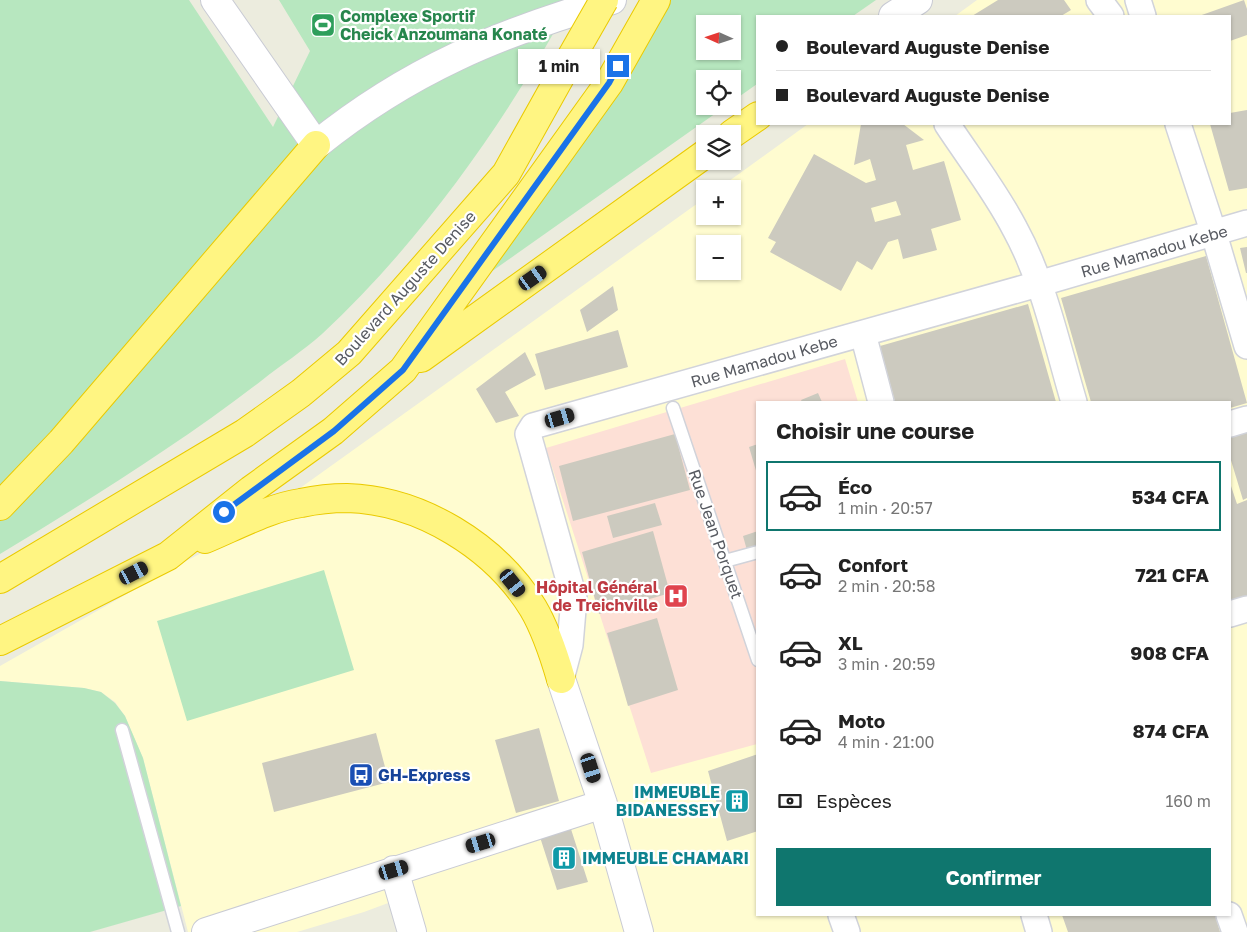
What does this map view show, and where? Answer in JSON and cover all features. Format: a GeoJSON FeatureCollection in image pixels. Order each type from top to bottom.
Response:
{"type":"FeatureCollection","features":[{"type":"Feature","properties":{"kind":"highway","name":"Boulevard Auguste Denise"},"geometry":{"type":"LineString","coordinates":[[0,579],[245,433],[301,393],[349,353],[506,174],[604,0]]}},
{"type":"Feature","properties":{"kind":"highway"},"geometry":{"type":"LineString","coordinates":[[403,370],[609,83],[656,0]]}},
{"type":"Feature","properties":{"kind":"highway"},"geometry":{"type":"LineString","coordinates":[[741,128],[756,117]]}},
{"type":"Feature","properties":{"kind":"highway"},"geometry":{"type":"LineString","coordinates":[[0,506],[61,442],[316,144]]}},
{"type":"Feature","properties":{"kind":"highway"},"geometry":{"type":"LineString","coordinates":[[168,556],[252,490],[334,431],[403,370],[696,160]]}},
{"type":"Feature","properties":{"kind":"highway"},"geometry":{"type":"LineString","coordinates":[[0,641],[168,556],[237,525],[299,503],[347,498],[389,504],[436,521],[470,542],[503,570],[533,608],[551,647],[561,679]]}},
{"type":"Feature","properties":{"kind":"main road"},"geometry":{"type":"LineString","coordinates":[[215,0],[316,144],[386,94],[433,67],[489,42],[612,0]]}},
{"type":"Feature","properties":{"kind":"main road"},"geometry":{"type":"LineString","coordinates":[[895,15],[918,0]]}},
{"type":"Feature","properties":{"kind":"main road"},"geometry":{"type":"LineString","coordinates":[[561,679],[603,804],[639,932]]}},
{"type":"Feature","properties":{"kind":"main road"},"geometry":{"type":"LineString","coordinates":[[206,932],[603,804]]}},
{"type":"Feature","properties":{"kind":"main road"},"geometry":{"type":"LineString","coordinates":[[394,870],[412,932]]}},
{"type":"Feature","properties":{"kind":"street"},"geometry":{"type":"LineString","coordinates":[[1099,0],[1110,15]]}},
{"type":"Feature","properties":{"kind":"street"},"geometry":{"type":"LineString","coordinates":[[1138,0],[1143,15]]}},
{"type":"Feature","properties":{"kind":"street"},"geometry":{"type":"LineString","coordinates":[[948,125],[997,198],[1016,230],[1038,284],[1074,401]]}},
{"type":"Feature","properties":{"kind":"street"},"geometry":{"type":"LineString","coordinates":[[1178,125],[1214,234],[1247,346]]}},
{"type":"Feature","properties":{"kind":"street","name":"Rue Mamadou Kebe"},"geometry":{"type":"LineString","coordinates":[[561,679],[570,645],[574,598],[528,434],[530,428],[1214,234],[1247,223]]}},
{"type":"Feature","properties":{"kind":"street"},"geometry":{"type":"LineString","coordinates":[[863,334],[881,401]]}},
{"type":"Feature","properties":{"kind":"street"},"geometry":{"type":"LineString","coordinates":[[1231,424],[1247,419]]}},
{"type":"Feature","properties":{"kind":"street"},"geometry":{"type":"LineString","coordinates":[[1231,614],[1247,609]]}},
{"type":"Feature","properties":{"kind":"street"},"geometry":{"type":"LineString","coordinates":[[842,916],[847,932]]}},
{"type":"Feature","properties":{"kind":"street"},"geometry":{"type":"LineString","coordinates":[[1034,916],[1039,932]]}},
{"type":"Feature","properties":{"kind":"street"},"geometry":{"type":"LineString","coordinates":[[1229,916],[1235,932]]}},
{"type":"Feature","properties":{"kind":"lane","name":"Rue Jean Porquet"},"geometry":{"type":"LineString","coordinates":[[673,408],[756,654]]}},
{"type":"Feature","properties":{"kind":"lane"},"geometry":{"type":"LineString","coordinates":[[725,561],[756,553]]}},
{"type":"Feature","properties":{"kind":"lane"},"geometry":{"type":"LineString","coordinates":[[122,730],[178,932]]}},
{"type":"Feature","properties":{"kind":"shaded area"},"geometry":{"type":"Polygon","coordinates":[[[977,0],[1247,0],[1247,932],[426,932],[415,893],[364,912],[297,932],[188,932],[143,758],[125,716],[115,702],[101,692],[84,688],[0,681],[0,666],[178,565],[229,539],[696,204],[696,225],[741,225],[741,180],[730,180],[807,125],[1231,125],[1231,15],[956,15],[977,0]]]}},
{"type":"Feature","properties":{"kind":"shaded area","name":"Hôpital Général de Treichville"},"geometry":{"type":"Polygon","coordinates":[[[845,359],[858,401],[756,401],[756,744],[651,773],[546,448],[845,359]]]}},
{"type":"Feature","properties":{"kind":"green space"},"geometry":{"type":"Polygon","coordinates":[[[0,0],[189,0],[273,127],[310,51],[279,0],[572,0],[520,90],[460,177],[394,259],[359,298],[322,334],[230,405],[165,450],[0,554],[0,0]]]}},
{"type":"Feature","properties":{"kind":"green space"},"geometry":{"type":"Polygon","coordinates":[[[661,0],[876,0],[854,15],[756,15],[756,85],[741,95],[741,70],[696,70],[696,115],[713,115],[699,125],[696,125],[696,127],[464,291],[661,0]]]}},
{"type":"Feature","properties":{"kind":"green space"},"geometry":{"type":"Polygon","coordinates":[[[324,570],[354,670],[187,721],[157,621],[324,570]]]}},
{"type":"Feature","properties":{"kind":"green space"},"geometry":{"type":"Polygon","coordinates":[[[0,681],[84,688],[101,692],[115,703],[125,716],[143,758],[181,906],[90,932],[0,932],[0,681]]]}},
{"type":"Feature","properties":{"kind":"building"},"geometry":{"type":"Polygon","coordinates":[[[998,0],[1064,0],[1071,10],[1063,15],[974,15],[998,0]]]}},
{"type":"Feature","properties":{"kind":"building"},"geometry":{"type":"Polygon","coordinates":[[[1244,0],[1247,9],[1247,35],[1231,41],[1231,15],[1202,15],[1244,0]]]}},
{"type":"Feature","properties":{"kind":"building"},"geometry":{"type":"Polygon","coordinates":[[[1247,110],[1247,188],[1229,191],[1210,125],[1231,125],[1231,113],[1247,110]]]}},
{"type":"Feature","properties":{"kind":"building"},"geometry":{"type":"Polygon","coordinates":[[[861,125],[904,125],[924,140],[906,145],[913,170],[944,161],[961,220],[931,229],[937,250],[903,259],[898,239],[888,242],[872,270],[857,261],[841,291],[770,252],[776,242],[768,238],[814,154],[866,183],[876,180],[870,159],[854,165],[861,125]],[[896,201],[871,208],[875,222],[901,215],[896,201]]]}},
{"type":"Feature","properties":{"kind":"building"},"geometry":{"type":"Polygon","coordinates":[[[1247,247],[1247,273],[1246,273],[1240,248],[1247,247]]]}},
{"type":"Feature","properties":{"kind":"building"},"geometry":{"type":"Polygon","coordinates":[[[1206,256],[1247,403],[1231,408],[1231,401],[1091,401],[1061,298],[1206,256]]]}},
{"type":"Feature","properties":{"kind":"building"},"geometry":{"type":"Polygon","coordinates":[[[613,286],[618,310],[587,332],[580,310],[613,286]]]}},
{"type":"Feature","properties":{"kind":"building"},"geometry":{"type":"Polygon","coordinates":[[[1028,304],[1056,401],[895,401],[880,346],[1028,304]]]}},
{"type":"Feature","properties":{"kind":"building"},"geometry":{"type":"Polygon","coordinates":[[[618,330],[628,367],[545,390],[535,354],[618,330]]]}},
{"type":"Feature","properties":{"kind":"building"},"geometry":{"type":"Polygon","coordinates":[[[525,352],[536,375],[505,392],[519,416],[496,423],[476,389],[525,352]]]}},
{"type":"Feature","properties":{"kind":"building"},"geometry":{"type":"Polygon","coordinates":[[[818,393],[822,401],[802,401],[818,393]]]}},
{"type":"Feature","properties":{"kind":"building"},"geometry":{"type":"Polygon","coordinates":[[[1247,424],[1247,498],[1243,500],[1231,460],[1231,430],[1247,424]]]}},
{"type":"Feature","properties":{"kind":"building"},"geometry":{"type":"Polygon","coordinates":[[[675,434],[690,490],[573,521],[559,466],[675,434]]]}},
{"type":"Feature","properties":{"kind":"building"},"geometry":{"type":"Polygon","coordinates":[[[756,445],[756,471],[749,447],[756,445]]]}},
{"type":"Feature","properties":{"kind":"building"},"geometry":{"type":"Polygon","coordinates":[[[1231,486],[1237,504],[1247,500],[1247,598],[1231,602],[1231,486]]]}},
{"type":"Feature","properties":{"kind":"building"},"geometry":{"type":"Polygon","coordinates":[[[655,503],[662,525],[613,538],[607,516],[655,503]]]}},
{"type":"Feature","properties":{"kind":"building"},"geometry":{"type":"Polygon","coordinates":[[[653,531],[670,593],[599,614],[582,552],[653,531]]]}},
{"type":"Feature","properties":{"kind":"building"},"geometry":{"type":"Polygon","coordinates":[[[756,532],[756,552],[748,554],[743,536],[756,532]]]}},
{"type":"Feature","properties":{"kind":"building"},"geometry":{"type":"Polygon","coordinates":[[[657,618],[678,690],[628,706],[607,633],[657,618]]]}},
{"type":"Feature","properties":{"kind":"building"},"geometry":{"type":"Polygon","coordinates":[[[539,728],[559,801],[516,813],[495,740],[539,728]]]}},
{"type":"Feature","properties":{"kind":"building"},"geometry":{"type":"Polygon","coordinates":[[[376,733],[389,782],[274,812],[262,763],[376,733]]]}},
{"type":"Feature","properties":{"kind":"building","name":"IMMEUBLE BIDANESSEY"},"geometry":{"type":"Polygon","coordinates":[[[756,755],[756,832],[727,841],[708,771],[756,755]]]}},
{"type":"Feature","properties":{"kind":"building","name":"IMMEUBLE CHAMARI"},"geometry":{"type":"Polygon","coordinates":[[[570,826],[588,882],[557,890],[539,834],[570,826]]]}},
{"type":"Feature","properties":{"kind":"building"},"geometry":{"type":"Polygon","coordinates":[[[1062,916],[1215,916],[1220,932],[1068,932],[1062,916]]]}},
{"type":"Feature","properties":{"kind":"place","name":"Complexe Sportif Cheick Anzoumana Konaté"},"geometry":{"type":"Point","coordinates":[323,25]}},
{"type":"Feature","properties":{"kind":"place","name":"Hôpital Général de Treichville"},"geometry":{"type":"Point","coordinates":[676,596]}},
{"type":"Feature","properties":{"kind":"place","name":"GH-Express"},"geometry":{"type":"Point","coordinates":[361,775]}},
{"type":"Feature","properties":{"kind":"place","name":"IMMEUBLE BIDANESSEY"},"geometry":{"type":"Point","coordinates":[737,801]}},
{"type":"Feature","properties":{"kind":"place","name":"IMMEUBLE CHAMARI"},"geometry":{"type":"Point","coordinates":[564,858]}},
{"type":"Feature","properties":{"kind":"route"},"geometry":{"type":"LineString","coordinates":[[224,512],[334,431],[403,370],[609,83],[618,66]]}}]}
